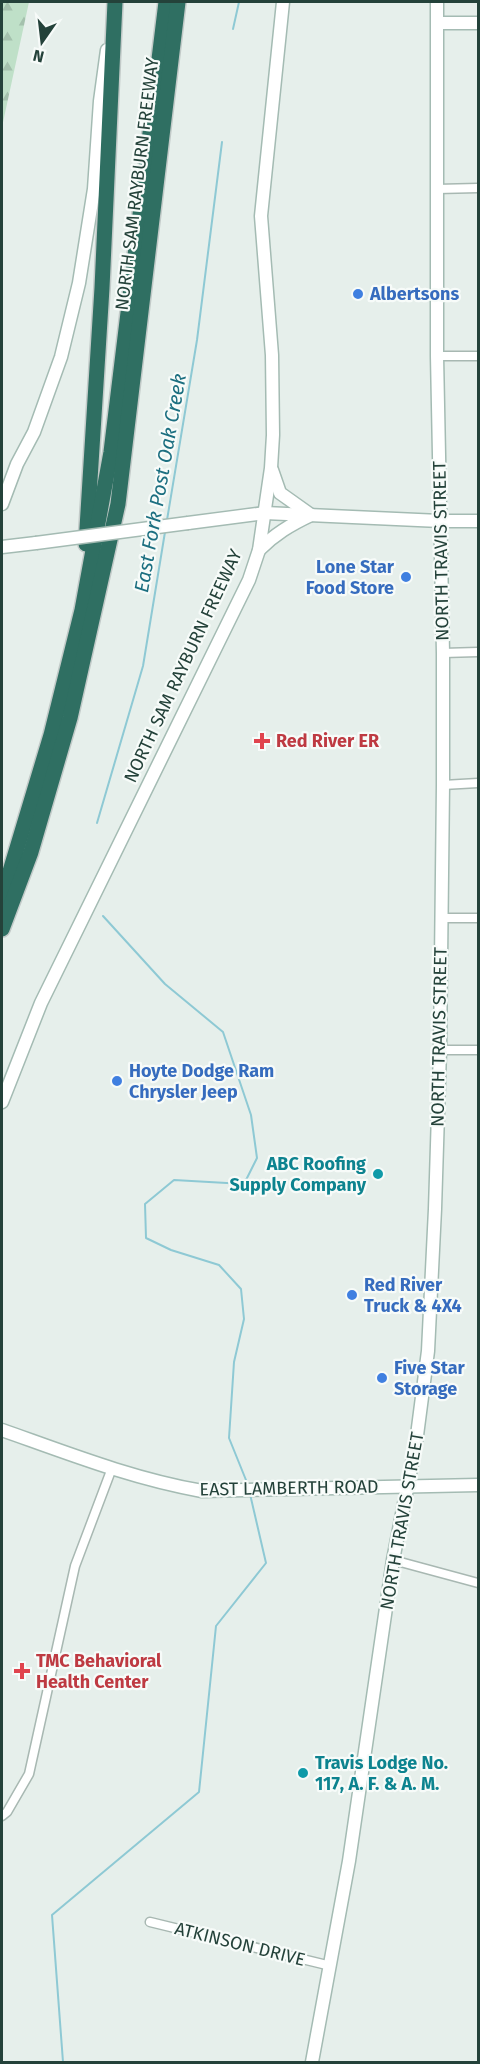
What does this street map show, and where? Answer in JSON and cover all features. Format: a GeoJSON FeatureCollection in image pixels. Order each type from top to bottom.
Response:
{"type":"FeatureCollection","features":[{"type":"Feature","properties":{"kind":"highway"},"geometry":{"type":"LineString","coordinates":[[82,610],[102,288],[114,2]]}},
{"type":"Feature","properties":{"kind":"highway","name":"NORTH SAM RAYBURN FREEWAY"},"geometry":{"type":"LineString","coordinates":[[2,898],[51,735],[82,610],[111,452],[166,2]]}},
{"type":"Feature","properties":{"kind":"highway","name":"NORTH SAM RAYBURN FREEWAY"},"geometry":{"type":"LineString","coordinates":[[2,929],[31,852],[70,718],[118,504],[178,2]]}},
{"type":"Feature","properties":{"kind":"main road"},"geometry":{"type":"LineString","coordinates":[[2,504],[17,464],[34,432],[62,357],[78,283],[94,189],[100,101],[114,2]]}},
{"type":"Feature","properties":{"kind":"main road","name":"NORTH SAM RAYBURN FREEWAY"},"geometry":{"type":"LineString","coordinates":[[2,1102],[41,1003],[249,580],[259,550],[271,468],[273,435],[273,355],[261,216],[283,2]]}},
{"type":"Feature","properties":{"kind":"main road","name":"NORTH TRAVIS STREET"},"geometry":{"type":"LineString","coordinates":[[312,2062],[349,1861],[393,1560],[416,1443],[428,1351],[440,1050],[443,785],[443,652],[437,357],[437,2]]}},
{"type":"Feature","properties":{"kind":"main road"},"geometry":{"type":"LineString","coordinates":[[438,23],[478,23]]}},
{"type":"Feature","properties":{"kind":"main road"},"geometry":{"type":"LineString","coordinates":[[271,468],[280,493],[311,515]]}},
{"type":"Feature","properties":{"kind":"main road"},"geometry":{"type":"LineString","coordinates":[[2,548],[265,513],[478,521]]}},
{"type":"Feature","properties":{"kind":"main road"},"geometry":{"type":"LineString","coordinates":[[259,550],[287,526],[311,515]]}},
{"type":"Feature","properties":{"kind":"main road","name":"EAST LAMBERTH ROAD"},"geometry":{"type":"LineString","coordinates":[[2,1430],[112,1468],[172,1486],[202,1491],[478,1485]]}},
{"type":"Feature","properties":{"kind":"street"},"geometry":{"type":"LineString","coordinates":[[437,189],[478,188]]}},
{"type":"Feature","properties":{"kind":"street"},"geometry":{"type":"LineString","coordinates":[[437,357],[478,356]]}},
{"type":"Feature","properties":{"kind":"street"},"geometry":{"type":"LineString","coordinates":[[443,652],[478,652]]}},
{"type":"Feature","properties":{"kind":"street"},"geometry":{"type":"LineString","coordinates":[[443,785],[478,783]]}},
{"type":"Feature","properties":{"kind":"street"},"geometry":{"type":"LineString","coordinates":[[441,918],[478,918]]}},
{"type":"Feature","properties":{"kind":"street"},"geometry":{"type":"LineString","coordinates":[[440,1050],[478,1050]]}},
{"type":"Feature","properties":{"kind":"street"},"geometry":{"type":"LineString","coordinates":[[2,1816],[7,1812],[29,1774],[75,1566],[112,1468]]}},
{"type":"Feature","properties":{"kind":"street"},"geometry":{"type":"LineString","coordinates":[[393,1560],[478,1583]]}},
{"type":"Feature","properties":{"kind":"street","name":"ATKINSON DRIVE"},"geometry":{"type":"LineString","coordinates":[[150,1922],[331,1966]]}},
{"type":"Feature","properties":{"kind":"green space"},"geometry":{"type":"Polygon","coordinates":[[[2,2],[29,2],[2,127],[2,2]]]}},
{"type":"Feature","properties":{"kind":"waterway","name":"East Fork Post Oak Creek"},"geometry":{"type":"LineString","coordinates":[[233,29],[239,2]]}},
{"type":"Feature","properties":{"kind":"waterway","name":"East Fork Post Oak Creek"},"geometry":{"type":"LineString","coordinates":[[167,520],[197,340],[222,142]]}},
{"type":"Feature","properties":{"kind":"waterway","name":"East Fork Post Oak Creek"},"geometry":{"type":"LineString","coordinates":[[97,823],[143,666],[165,532]]}},
{"type":"Feature","properties":{"kind":"waterway","name":"East Fork Post Oak Creek"},"geometry":{"type":"LineString","coordinates":[[103,916],[165,984],[223,1032],[251,1115],[257,1158],[244,1184],[174,1180],[145,1204],[146,1238],[171,1250],[219,1265],[241,1289],[244,1319],[234,1362],[229,1438],[248,1485]]}},
{"type":"Feature","properties":{"kind":"waterway","name":"East Fork Post Oak Creek"},"geometry":{"type":"LineString","coordinates":[[63,2062],[52,1915],[199,1792],[216,1626],[266,1563],[250,1494]]}},
{"type":"Feature","properties":{"kind":"place","name":"Albertsons"},"geometry":{"type":"Point","coordinates":[358,294]}},
{"type":"Feature","properties":{"kind":"place","name":"Lone Star Food Store"},"geometry":{"type":"Point","coordinates":[406,577]}},
{"type":"Feature","properties":{"kind":"place","name":"Red River ER"},"geometry":{"type":"Point","coordinates":[262,741]}},
{"type":"Feature","properties":{"kind":"place","name":"Hoyte Dodge Ram Chrysler Jeep"},"geometry":{"type":"Point","coordinates":[117,1081]}},
{"type":"Feature","properties":{"kind":"place","name":"ABC Roofing Supply Company"},"geometry":{"type":"Point","coordinates":[378,1174]}},
{"type":"Feature","properties":{"kind":"place","name":"Red River Truck & 4X4"},"geometry":{"type":"Point","coordinates":[352,1295]}},
{"type":"Feature","properties":{"kind":"place","name":"Five Star Storage"},"geometry":{"type":"Point","coordinates":[382,1378]}},
{"type":"Feature","properties":{"kind":"place","name":"TMC Behavioral Health Center"},"geometry":{"type":"Point","coordinates":[22,1671]}},
{"type":"Feature","properties":{"kind":"place","name":"Travis Lodge No. 117, A. F. & A. M."},"geometry":{"type":"Point","coordinates":[303,1773]}}]}
